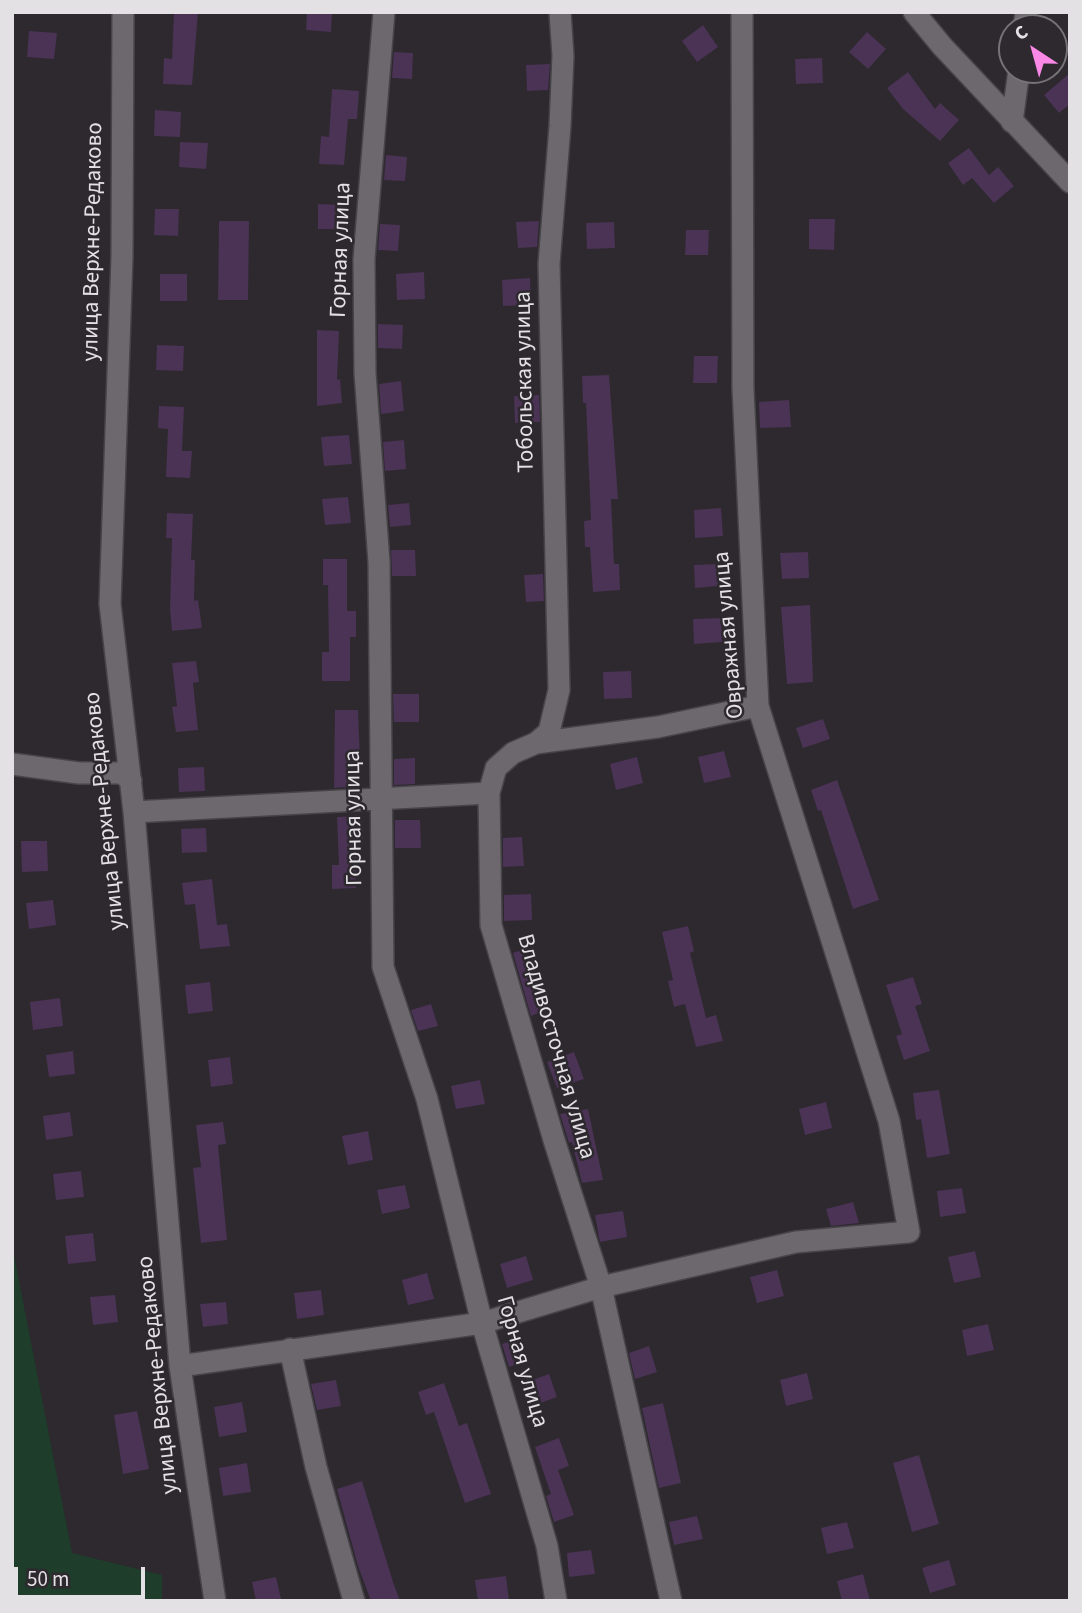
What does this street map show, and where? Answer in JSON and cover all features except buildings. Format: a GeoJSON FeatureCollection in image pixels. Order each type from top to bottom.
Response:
{"type":"FeatureCollection","features":[{"type":"Feature","properties":{"kind":"street","name":"улица Верхне-Редаково"},"geometry":{"type":"LineString","coordinates":[[123,12],[122,257],[110,604],[134,812],[180,1366],[215,1601]]}},
{"type":"Feature","properties":{"kind":"street","name":"Горная улица"},"geometry":{"type":"LineString","coordinates":[[384,12],[364,260],[365,373],[379,562],[383,967],[427,1099],[482,1323],[547,1546],[556,1601]]}},
{"type":"Feature","properties":{"kind":"street","name":"Тобольская улица"},"geometry":{"type":"LineString","coordinates":[[536,743],[549,732],[559,690],[549,264],[562,84],[560,12]]}},
{"type":"Feature","properties":{"kind":"street","name":"Овражная улица"},"geometry":{"type":"LineString","coordinates":[[601,1287],[796,1242],[909,1232],[889,1121],[758,706],[743,389],[741,12]]}},
{"type":"Feature","properties":{"kind":"street"},"geometry":{"type":"LineString","coordinates":[[914,12],[1012,122],[1070,182]]}},
{"type":"Feature","properties":{"kind":"street"},"geometry":{"type":"LineString","coordinates":[[1012,122],[1017,84]]}},
{"type":"Feature","properties":{"kind":"street","name":"Владивосточная улица"},"geometry":{"type":"LineString","coordinates":[[671,1601],[601,1287],[491,925],[489,793],[496,768],[513,753],[536,743],[658,727],[758,706]]}},
{"type":"Feature","properties":{"kind":"street"},"geometry":{"type":"LineString","coordinates":[[12,764],[79,773],[122,773],[131,781]]}},
{"type":"Feature","properties":{"kind":"street"},"geometry":{"type":"LineString","coordinates":[[134,812],[489,793]]}},
{"type":"Feature","properties":{"kind":"street"},"geometry":{"type":"LineString","coordinates":[[180,1366],[482,1323],[601,1287]]}},
{"type":"Feature","properties":{"kind":"street"},"geometry":{"type":"LineString","coordinates":[[290,1349],[316,1467],[355,1601]]}},
{"type":"Feature","properties":{"kind":"green space"},"geometry":{"type":"Polygon","coordinates":[[[12,1245],[72,1553],[162,1575],[162,1601],[12,1601],[12,1245]]]}}]}
